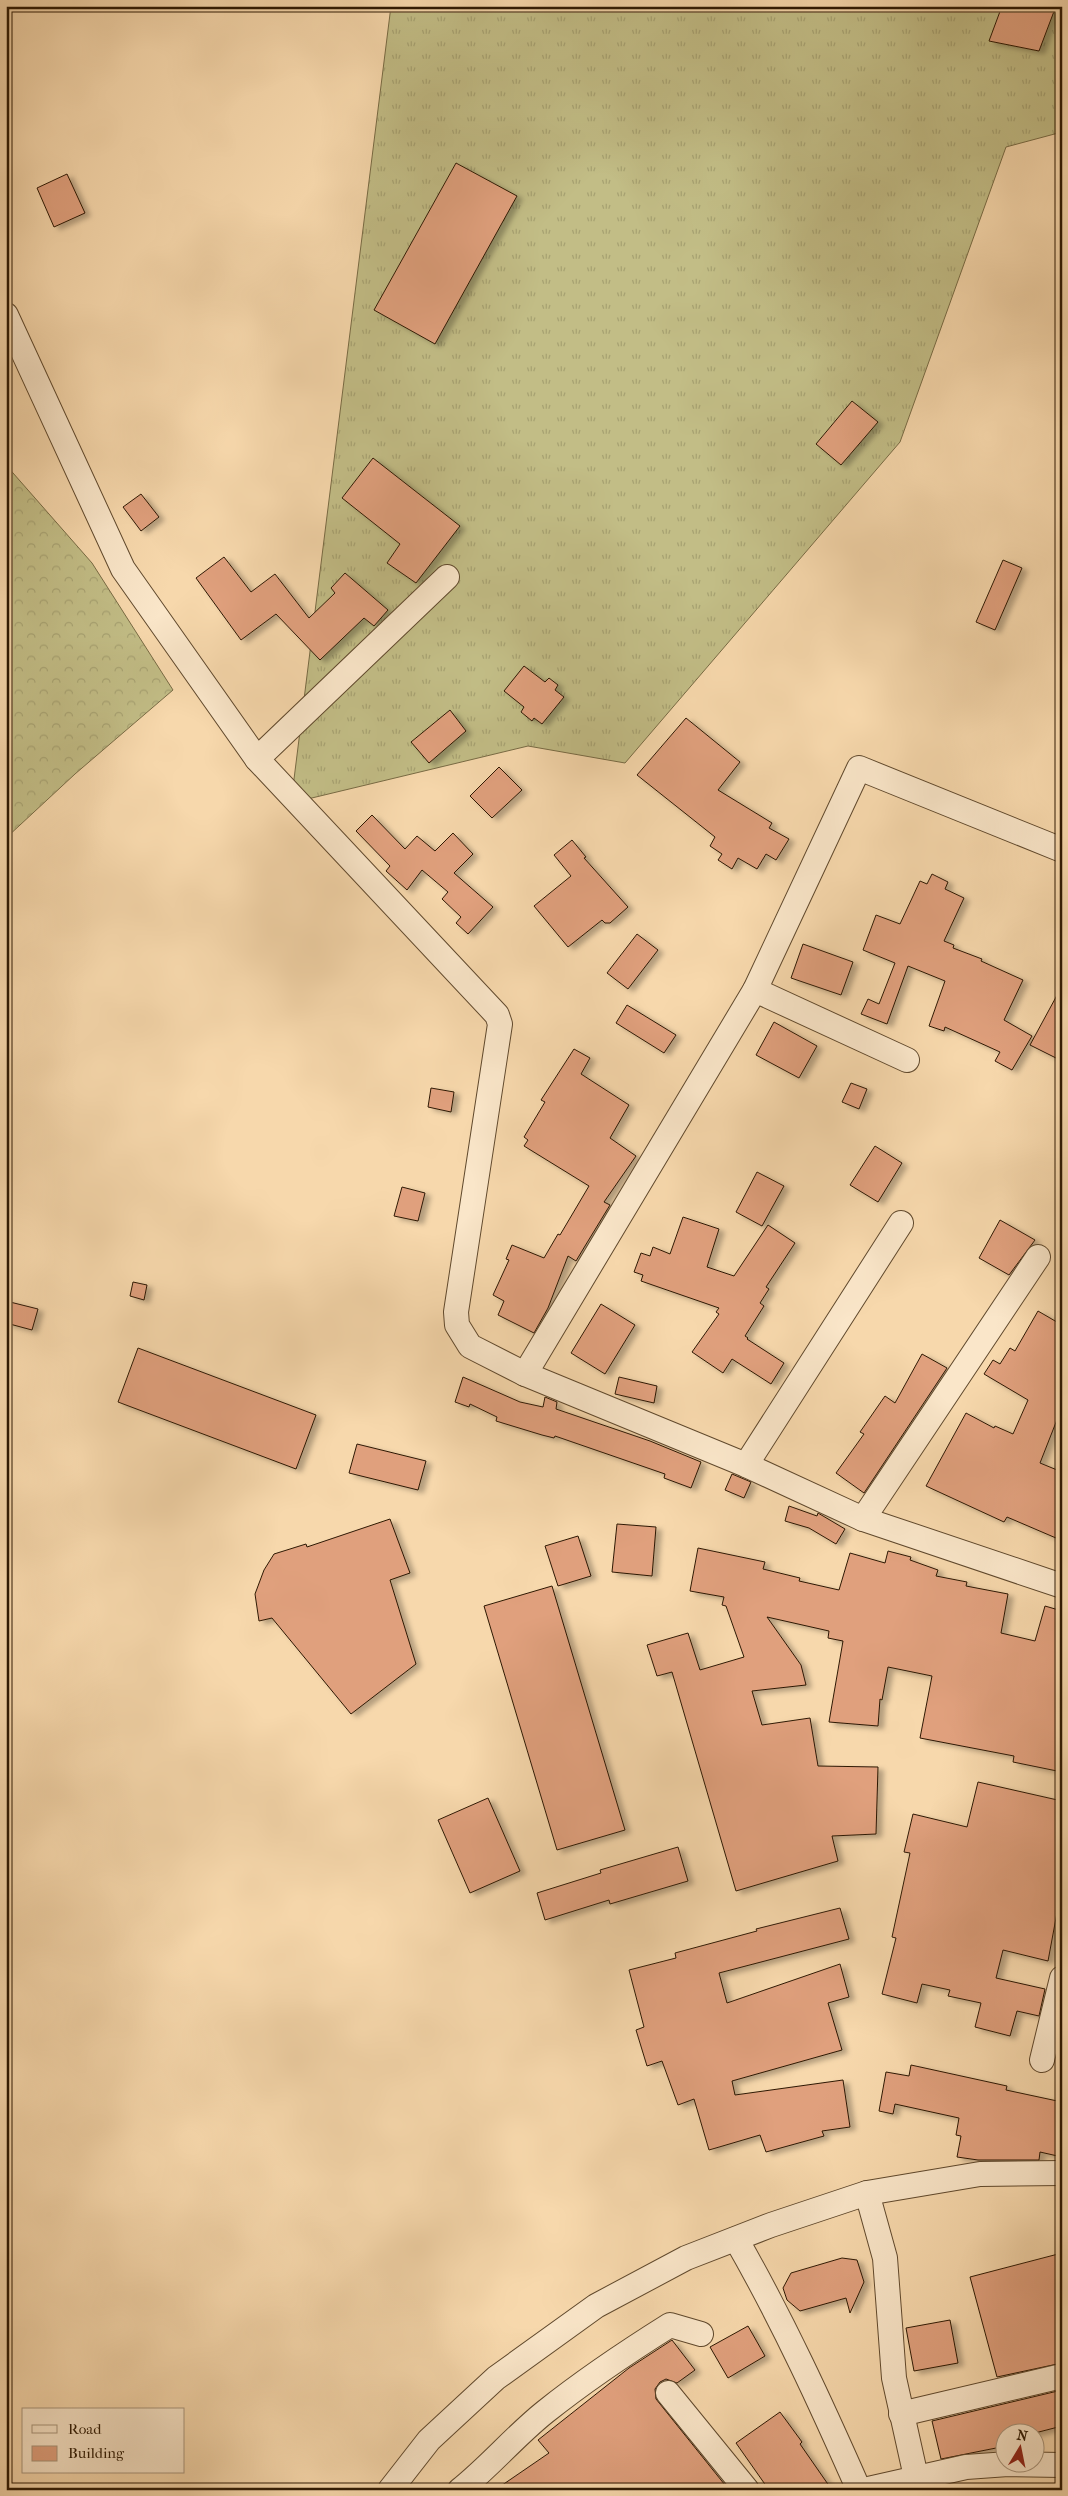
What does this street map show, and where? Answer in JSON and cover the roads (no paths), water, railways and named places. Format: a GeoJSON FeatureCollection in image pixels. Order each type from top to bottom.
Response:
{"type":"FeatureCollection","features":[{"type":"Feature","properties":{"kind":"street"},"geometry":{"type":"LineString","coordinates":[[6,315],[123,569],[257,759],[497,1016],[500,1024],[456,1312],[457,1325],[470,1346],[525,1374],[746,1465],[863,1519],[1062,1586]]}},
{"type":"Feature","properties":{"kind":"street"},"geometry":{"type":"LineString","coordinates":[[257,759],[447,577]]}},
{"type":"Feature","properties":{"kind":"street"},"geometry":{"type":"LineString","coordinates":[[525,1374],[755,990],[858,768],[1062,850]]}},
{"type":"Feature","properties":{"kind":"street"},"geometry":{"type":"LineString","coordinates":[[755,990],[907,1060]]}},
{"type":"Feature","properties":{"kind":"street"},"geometry":{"type":"LineString","coordinates":[[746,1465],[902,1223]]}},
{"type":"Feature","properties":{"kind":"street"},"geometry":{"type":"LineString","coordinates":[[863,1519],[1038,1257]]}},
{"type":"Feature","properties":{"kind":"street"},"geometry":{"type":"LineString","coordinates":[[1042,2060],[1062,1978]]}},
{"type":"Feature","properties":{"kind":"street"},"geometry":{"type":"LineString","coordinates":[[390,2490],[428,2440],[496,2378],[596,2306],[686,2258],[867,2192],[980,2174],[1062,2173]]}},
{"type":"Feature","properties":{"kind":"street"},"geometry":{"type":"LineString","coordinates":[[867,2192],[886,2258],[894,2378],[918,2483]]}},
{"type":"Feature","properties":{"kind":"street"},"geometry":{"type":"LineString","coordinates":[[736,2239],[774,2305],[803,2364],[859,2490]]}},
{"type":"Feature","properties":{"kind":"street"},"geometry":{"type":"LineString","coordinates":[[460,2490],[543,2414],[613,2361],[670,2325],[701,2334]]}},
{"type":"Feature","properties":{"kind":"street"},"geometry":{"type":"LineString","coordinates":[[901,2414],[1062,2376]]}},
{"type":"Feature","properties":{"kind":"street"},"geometry":{"type":"LineString","coordinates":[[668,2393],[747,2490]]}},
{"type":"Feature","properties":{"kind":"street"},"geometry":{"type":"LineString","coordinates":[[864,2490],[918,2483],[966,2467],[1008,2464],[1062,2465]]}}]}
